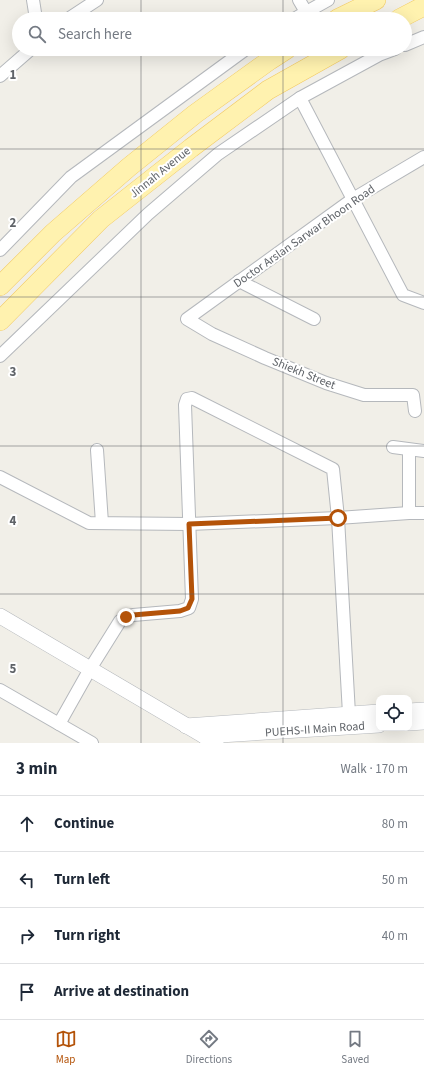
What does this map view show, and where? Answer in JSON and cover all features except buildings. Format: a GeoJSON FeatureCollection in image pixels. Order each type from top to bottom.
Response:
{"type":"FeatureCollection","features":[{"type":"Feature","properties":{"kind":"main road"},"geometry":{"type":"LineString","coordinates":[[351,12],[376,0]]}},
{"type":"Feature","properties":{"kind":"main road"},"geometry":{"type":"LineString","coordinates":[[412,12],[424,6]]}},
{"type":"Feature","properties":{"kind":"main road","name":"Jinnah Avenue"},"geometry":{"type":"LineString","coordinates":[[0,286],[53,233],[129,167],[195,114],[276,56]]}},
{"type":"Feature","properties":{"kind":"main road","name":"Jinnah Avenue"},"geometry":{"type":"LineString","coordinates":[[0,321],[101,219],[268,90],[329,56]]}},
{"type":"Feature","properties":{"kind":"street"},"geometry":{"type":"LineString","coordinates":[[33,0],[35,12]]}},
{"type":"Feature","properties":{"kind":"street"},"geometry":{"type":"LineString","coordinates":[[79,12],[97,0]]}},
{"type":"Feature","properties":{"kind":"street"},"geometry":{"type":"LineString","coordinates":[[299,0],[306,12],[328,0]]}},
{"type":"Feature","properties":{"kind":"street"},"geometry":{"type":"LineString","coordinates":[[412,42],[424,37]]}},
{"type":"Feature","properties":{"kind":"street"},"geometry":{"type":"LineString","coordinates":[[0,76],[22,56]]}},
{"type":"Feature","properties":{"kind":"street"},"geometry":{"type":"LineString","coordinates":[[0,250],[71,177],[236,56]]}},
{"type":"Feature","properties":{"kind":"street"},"geometry":{"type":"LineString","coordinates":[[0,356],[148,214],[218,154],[300,98],[379,56]]}},
{"type":"Feature","properties":{"kind":"street"},"geometry":{"type":"LineString","coordinates":[[300,98],[403,295],[424,303]]}},
{"type":"Feature","properties":{"kind":"street","name":"Doctor Arslan Sarwar Bhoon Road"},"geometry":{"type":"LineString","coordinates":[[187,320],[353,199],[424,157]]}},
{"type":"Feature","properties":{"kind":"street"},"geometry":{"type":"LineString","coordinates":[[239,281],[314,319]]}},
{"type":"Feature","properties":{"kind":"street","name":"Shiekh Street"},"geometry":{"type":"LineString","coordinates":[[187,320],[212,334],[265,358],[326,383],[364,396],[412,394],[415,412]]}},
{"type":"Feature","properties":{"kind":"street"},"geometry":{"type":"LineString","coordinates":[[58,724],[120,621],[133,615],[180,611],[188,608],[192,599],[185,405],[187,400],[192,398],[332,469],[338,518],[349,714]]}},
{"type":"Feature","properties":{"kind":"street"},"geometry":{"type":"LineString","coordinates":[[393,447],[424,451]]}},
{"type":"Feature","properties":{"kind":"street"},"geometry":{"type":"LineString","coordinates":[[97,450],[102,523]]}},
{"type":"Feature","properties":{"kind":"street"},"geometry":{"type":"LineString","coordinates":[[409,450],[409,513]]}},
{"type":"Feature","properties":{"kind":"street"},"geometry":{"type":"LineString","coordinates":[[0,476],[89,523],[189,524],[424,513]]}},
{"type":"Feature","properties":{"kind":"street"},"geometry":{"type":"LineString","coordinates":[[0,616],[210,739]]}},
{"type":"Feature","properties":{"kind":"street"},"geometry":{"type":"LineString","coordinates":[[0,690],[92,743]]}},
{"type":"Feature","properties":{"kind":"street"},"geometry":{"type":"LineString","coordinates":[[412,711],[424,710]]}},
{"type":"Feature","properties":{"kind":"street"},"geometry":{"type":"LineString","coordinates":[[186,726],[376,712]]}},
{"type":"Feature","properties":{"kind":"street"},"geometry":{"type":"LineString","coordinates":[[412,723],[424,722]]}},
{"type":"Feature","properties":{"kind":"street","name":"PUEHS-II Main Road"},"geometry":{"type":"LineString","coordinates":[[210,739],[376,725]]}},
{"type":"Feature","properties":{"kind":"route"},"geometry":{"type":"LineString","coordinates":[[126,617],[133,615],[180,611],[188,608],[192,599],[189,524],[338,518]]}}]}
